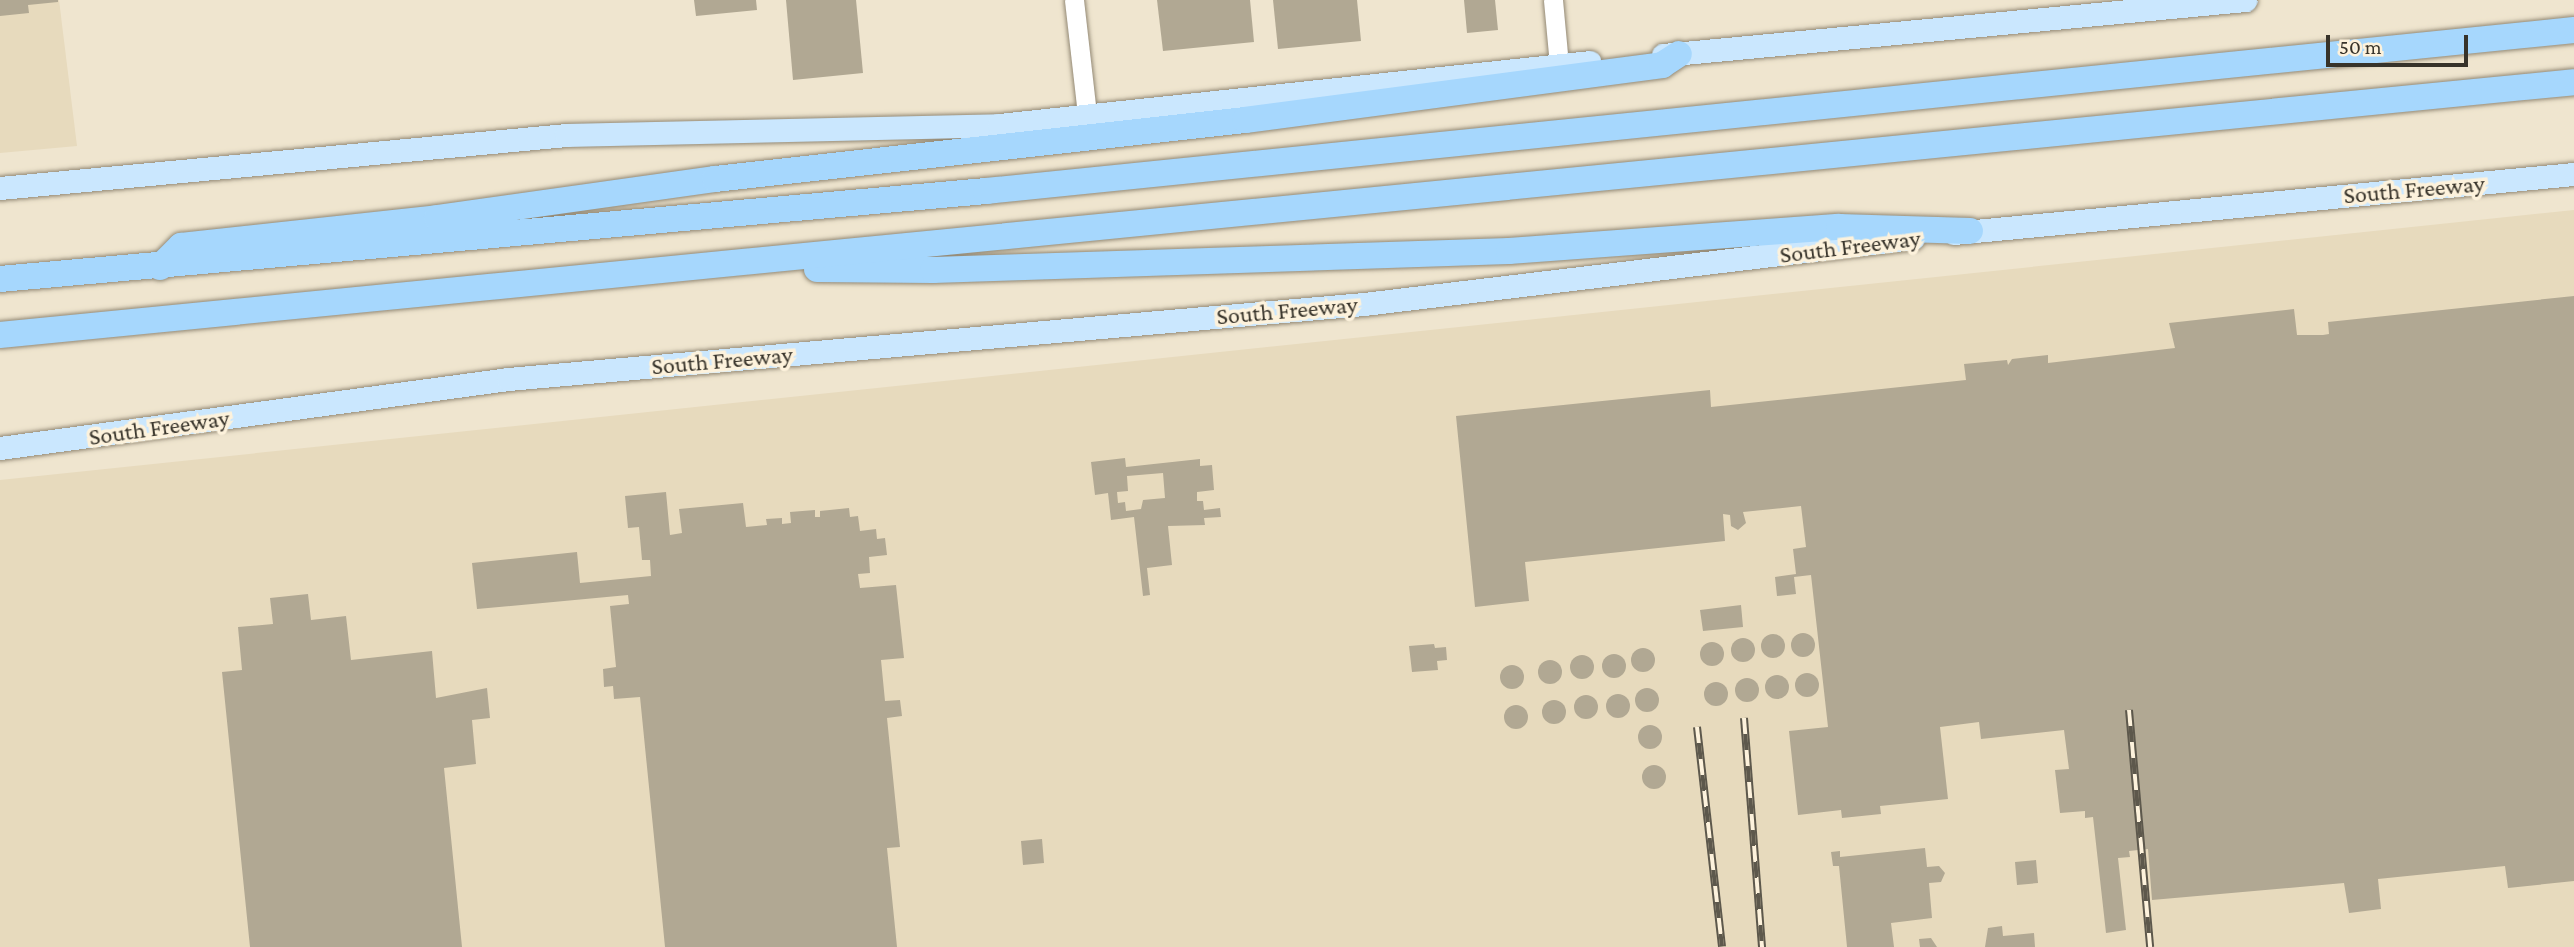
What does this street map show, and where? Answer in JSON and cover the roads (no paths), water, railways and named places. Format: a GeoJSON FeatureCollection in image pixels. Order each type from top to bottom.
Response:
{"type":"FeatureCollection","features":[{"type":"Feature","properties":{"kind":"highway"},"geometry":{"type":"LineString","coordinates":[[0,279],[160,267],[986,191],[2574,30]]}},
{"type":"Feature","properties":{"kind":"highway"},"geometry":{"type":"LineString","coordinates":[[160,267],[181,246],[437,218],[715,179],[1245,120],[1662,65],[1679,54]]}},
{"type":"Feature","properties":{"kind":"highway"},"geometry":{"type":"LineString","coordinates":[[0,335],[2574,82]]}},
{"type":"Feature","properties":{"kind":"highway"},"geometry":{"type":"LineString","coordinates":[[731,264],[920,271],[1509,251],[1839,227],[1970,231]]}},
{"type":"Feature","properties":{"kind":"main road"},"geometry":{"type":"LineString","coordinates":[[0,188],[566,135],[918,128],[1087,114],[1559,65],[2245,0]]}},
{"type":"Feature","properties":{"kind":"main road","name":"South Freeway"},"geometry":{"type":"LineString","coordinates":[[0,448],[508,379],[1364,304],[1970,231],[2574,174]]}},
{"type":"Feature","properties":{"kind":"street"},"geometry":{"type":"LineString","coordinates":[[1074,0],[1087,114]]}},
{"type":"Feature","properties":{"kind":"street"},"geometry":{"type":"LineString","coordinates":[[1553,0],[1559,65]]}},
{"type":"Feature","properties":{"kind":"railway"},"geometry":{"type":"LineString","coordinates":[[2129,710],[2150,947]]}},
{"type":"Feature","properties":{"kind":"railway"},"geometry":{"type":"LineString","coordinates":[[1744,718],[1762,947]]}},
{"type":"Feature","properties":{"kind":"railway"},"geometry":{"type":"LineString","coordinates":[[1697,727],[1722,947]]}}]}
